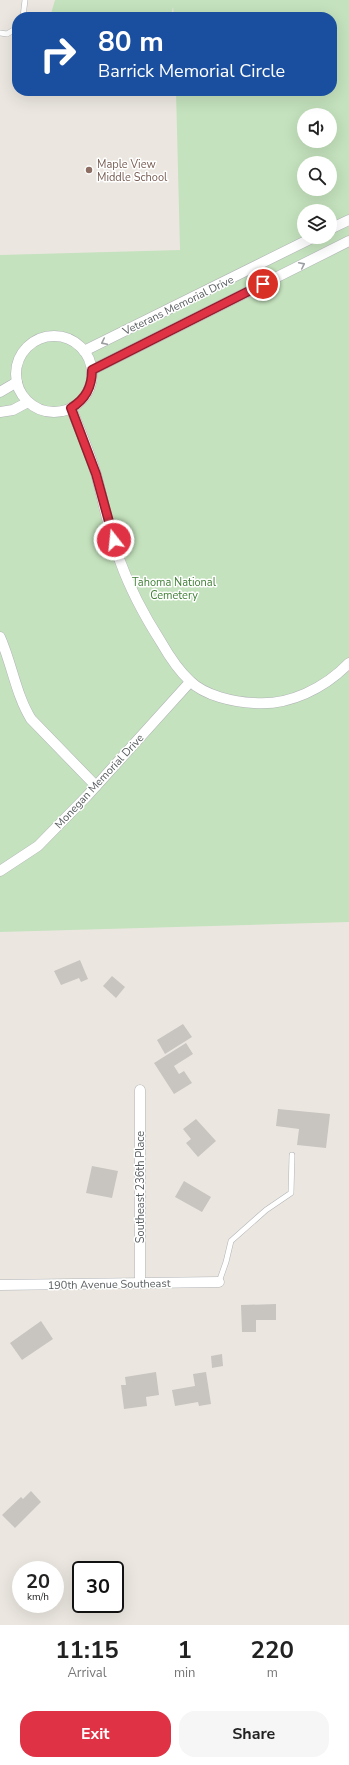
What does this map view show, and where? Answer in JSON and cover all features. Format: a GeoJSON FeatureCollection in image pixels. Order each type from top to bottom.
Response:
{"type":"FeatureCollection","features":[{"type":"Feature","properties":{"kind":"street"},"geometry":{"type":"LineString","coordinates":[[337,226],[349,220]]}},
{"type":"Feature","properties":{"kind":"street","name":"Veterans Memorial Drive"},"geometry":{"type":"LineString","coordinates":[[92,370],[349,241]]}},
{"type":"Feature","properties":{"kind":"street","name":"Veterans Memorial Drive"},"geometry":{"type":"LineString","coordinates":[[84,351],[300,244]]}},
{"type":"Feature","properties":{"kind":"street"},"geometry":{"type":"LineString","coordinates":[[48,337],[68,339],[77,344],[84,351],[92,370],[89,389],[82,400],[64,411],[48,412],[28,402],[21,393],[17,382],[16,372],[23,353],[38,340],[48,337]]}},
{"type":"Feature","properties":{"kind":"street"},"geometry":{"type":"LineString","coordinates":[[0,392],[17,382]]}},
{"type":"Feature","properties":{"kind":"street"},"geometry":{"type":"LineString","coordinates":[[0,412],[13,410],[28,402]]}},
{"type":"Feature","properties":{"kind":"street"},"geometry":{"type":"LineString","coordinates":[[71,408],[96,474],[120,562],[148,622],[171,658],[190,682],[215,696],[237,702],[264,704],[297,698],[322,685],[349,663]]}},
{"type":"Feature","properties":{"kind":"street"},"geometry":{"type":"LineString","coordinates":[[0,637],[7,653],[26,710],[31,719],[96,786]]}},
{"type":"Feature","properties":{"kind":"street","name":"Monegan Memorial Drive"},"geometry":{"type":"LineString","coordinates":[[0,871],[38,846],[96,786],[190,682]]}},
{"type":"Feature","properties":{"kind":"street","name":"Southeast 236th Place"},"geometry":{"type":"LineString","coordinates":[[140,1090],[140,1283]]}},
{"type":"Feature","properties":{"kind":"street","name":"190th Avenue Southeast"},"geometry":{"type":"LineString","coordinates":[[0,1285],[219,1282]]}},
{"type":"Feature","properties":{"kind":"lane"},"geometry":{"type":"LineString","coordinates":[[24,12],[25,0]]}},
{"type":"Feature","properties":{"kind":"lane"},"geometry":{"type":"LineString","coordinates":[[0,33],[8,34],[12,31]]}},
{"type":"Feature","properties":{"kind":"lane"},"geometry":{"type":"LineString","coordinates":[[219,1282],[226,1262],[230,1241],[266,1210],[291,1193],[292,1155]]}},
{"type":"Feature","properties":{"kind":"green space","name":"Tahoma National Cemetery"},"geometry":{"type":"Polygon","coordinates":[[[55,0],[349,0],[349,922],[0,932],[0,255],[180,250],[176,96],[337,96],[337,12],[174,12],[173,7],[172,12],[51,12],[55,0]]]}},
{"type":"Feature","properties":{"kind":"building"},"geometry":{"type":"Polygon","coordinates":[[[80,960],[88,979],[81,982],[79,978],[61,985],[54,971],[80,960]]]}},
{"type":"Feature","properties":{"kind":"building"},"geometry":{"type":"Polygon","coordinates":[[[112,976],[125,987],[116,998],[103,986],[112,976]]]}},
{"type":"Feature","properties":{"kind":"building"},"geometry":{"type":"Polygon","coordinates":[[[183,1024],[192,1037],[165,1054],[157,1040],[183,1024]]]}},
{"type":"Feature","properties":{"kind":"building"},"geometry":{"type":"Polygon","coordinates":[[[186,1043],[193,1054],[174,1066],[179,1074],[184,1071],[192,1083],[174,1094],[154,1063],[186,1043]]]}},
{"type":"Feature","properties":{"kind":"building"},"geometry":{"type":"Polygon","coordinates":[[[278,1109],[330,1114],[326,1148],[297,1145],[299,1129],[276,1126],[278,1109]]]}},
{"type":"Feature","properties":{"kind":"building"},"geometry":{"type":"Polygon","coordinates":[[[196,1119],[216,1141],[198,1157],[186,1143],[191,1139],[183,1129],[196,1119]]]}},
{"type":"Feature","properties":{"kind":"building"},"geometry":{"type":"Polygon","coordinates":[[[92,1166],[118,1171],[112,1198],[86,1193],[92,1166]]]}},
{"type":"Feature","properties":{"kind":"building"},"geometry":{"type":"Polygon","coordinates":[[[184,1181],[211,1197],[202,1212],[175,1197],[184,1181]]]}},
{"type":"Feature","properties":{"kind":"building"},"geometry":{"type":"Polygon","coordinates":[[[276,1304],[276,1320],[256,1320],[256,1332],[242,1332],[241,1305],[276,1304]]]}},
{"type":"Feature","properties":{"kind":"building"},"geometry":{"type":"Polygon","coordinates":[[[41,1321],[53,1339],[22,1360],[10,1343],[41,1321]]]}},
{"type":"Feature","properties":{"kind":"building"},"geometry":{"type":"Polygon","coordinates":[[[222,1354],[223,1366],[212,1368],[211,1356],[222,1354]]]}},
{"type":"Feature","properties":{"kind":"building"},"geometry":{"type":"Polygon","coordinates":[[[156,1372],[159,1395],[146,1397],[147,1406],[124,1409],[121,1385],[126,1385],[125,1377],[156,1372]]]}},
{"type":"Feature","properties":{"kind":"building"},"geometry":{"type":"Polygon","coordinates":[[[206,1372],[211,1404],[199,1406],[198,1402],[175,1406],[172,1390],[195,1386],[193,1374],[206,1372]]]}},
{"type":"Feature","properties":{"kind":"building"},"geometry":{"type":"Polygon","coordinates":[[[31,1491],[41,1502],[15,1528],[2,1515],[21,1497],[23,1499],[31,1491]]]}},
{"type":"Feature","properties":{"kind":"place","name":"Maple View Middle School"},"geometry":{"type":"Point","coordinates":[89,170]}},
{"type":"Feature","properties":{"kind":"route"},"geometry":{"type":"LineString","coordinates":[[114,540],[110,530],[96,474],[86,444],[71,408],[77,405],[86,395],[91,383],[92,370],[263,284]]}}]}
